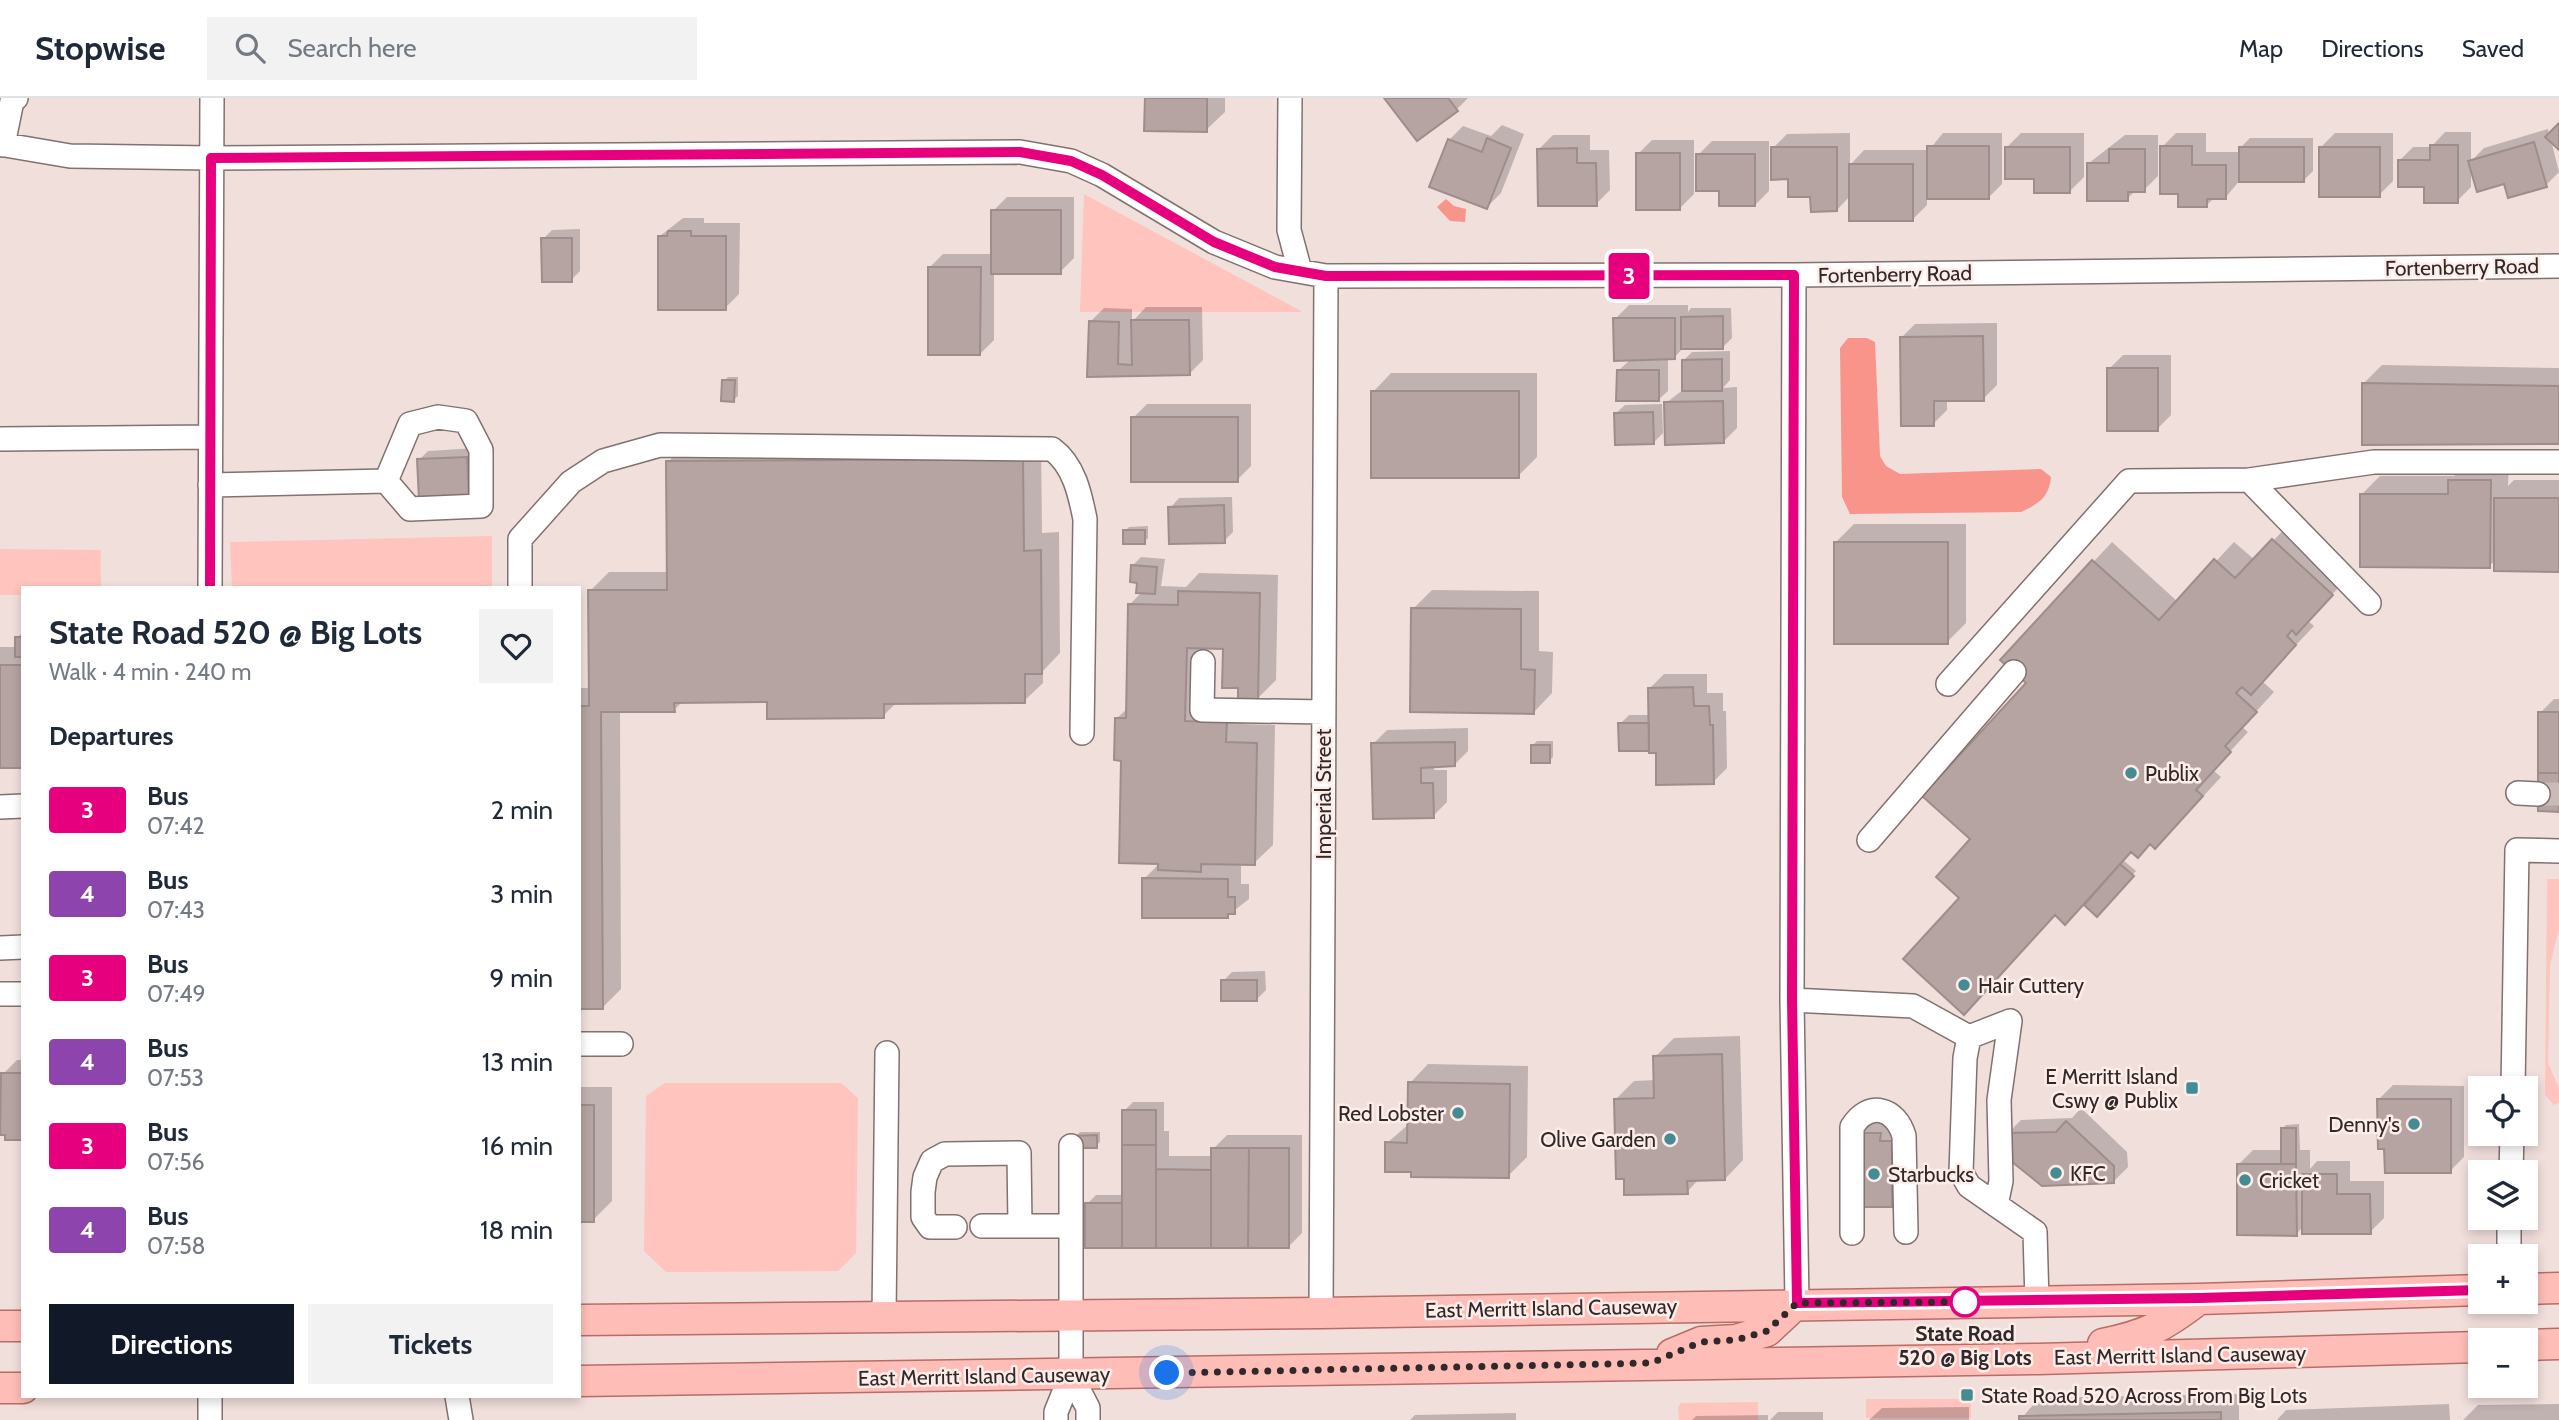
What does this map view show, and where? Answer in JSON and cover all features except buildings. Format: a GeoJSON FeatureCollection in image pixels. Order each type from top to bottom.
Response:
{"type":"FeatureCollection","features":[{"type":"Feature","properties":{"kind":"main road"},"geometry":{"type":"LineString","coordinates":[[2538,1289],[2559,1288]]}},
{"type":"Feature","properties":{"kind":"main road","name":"East Merritt Island Causeway"},"geometry":{"type":"LineString","coordinates":[[581,1320],[1321,1313],[2199,1298],[2468,1290]]}},
{"type":"Feature","properties":{"kind":"main road"},"geometry":{"type":"LineString","coordinates":[[2038,1359],[2140,1337],[2170,1321],[2199,1298]]}},
{"type":"Feature","properties":{"kind":"main road"},"geometry":{"type":"LineString","coordinates":[[1651,1363],[1701,1342],[1736,1340],[1767,1331],[1797,1303]]}},
{"type":"Feature","properties":{"kind":"main road"},"geometry":{"type":"LineString","coordinates":[[0,1326],[21,1326]]}},
{"type":"Feature","properties":{"kind":"main road"},"geometry":{"type":"LineString","coordinates":[[2538,1344],[2559,1343]]}},
{"type":"Feature","properties":{"kind":"main road","name":"East Merritt Island Causeway"},"geometry":{"type":"LineString","coordinates":[[581,1381],[2038,1359],[2468,1347]]}},
{"type":"Feature","properties":{"kind":"main road"},"geometry":{"type":"LineString","coordinates":[[0,1388],[21,1388]]}},
{"type":"Feature","properties":{"kind":"street"},"geometry":{"type":"LineString","coordinates":[[2,145],[12,101],[16,98]]}},
{"type":"Feature","properties":{"kind":"street"},"geometry":{"type":"LineString","coordinates":[[210,586],[212,98]]}},
{"type":"Feature","properties":{"kind":"street"},"geometry":{"type":"LineString","coordinates":[[1290,98],[1289,230],[1300,271]]}},
{"type":"Feature","properties":{"kind":"street","name":"Fortenberry Road"},"geometry":{"type":"LineString","coordinates":[[2,145],[70,156],[211,158],[1020,152],[1071,161],[1102,175],[1214,242],[1275,267],[1326,276],[1794,275],[2559,266]]}},
{"type":"Feature","properties":{"kind":"street"},"geometry":{"type":"LineString","coordinates":[[1794,275],[1792,1000],[1797,1303]]}},
{"type":"Feature","properties":{"kind":"street","name":"Imperial Street"},"geometry":{"type":"LineString","coordinates":[[1321,1313],[1326,276]]}},
{"type":"Feature","properties":{"kind":"street"},"geometry":{"type":"LineString","coordinates":[[438,416],[466,421],[481,450],[481,506],[410,509],[386,481],[410,425],[438,416]]}},
{"type":"Feature","properties":{"kind":"street"},"geometry":{"type":"LineString","coordinates":[[0,439],[210,437]]}},
{"type":"Feature","properties":{"kind":"street"},"geometry":{"type":"LineString","coordinates":[[520,586],[520,539],[571,482],[603,461],[660,445],[1052,449],[1069,470],[1080,495],[1085,519],[1082,733]]}},
{"type":"Feature","properties":{"kind":"street"},"geometry":{"type":"LineString","coordinates":[[1948,684],[2129,481],[2249,480],[2374,461],[2559,462]]}},
{"type":"Feature","properties":{"kind":"street"},"geometry":{"type":"LineString","coordinates":[[2249,480],[2369,603]]}},
{"type":"Feature","properties":{"kind":"street"},"geometry":{"type":"LineString","coordinates":[[210,485],[386,481]]}},
{"type":"Feature","properties":{"kind":"street"},"geometry":{"type":"LineString","coordinates":[[1203,662],[1202,710],[1324,712]]}},
{"type":"Feature","properties":{"kind":"street"},"geometry":{"type":"LineString","coordinates":[[1870,840],[2014,672]]}},
{"type":"Feature","properties":{"kind":"street"},"geometry":{"type":"LineString","coordinates":[[0,807],[21,806]]}},
{"type":"Feature","properties":{"kind":"street"},"geometry":{"type":"LineString","coordinates":[[2513,1076],[2517,850],[2559,850]]}},
{"type":"Feature","properties":{"kind":"street"},"geometry":{"type":"LineString","coordinates":[[0,948],[21,947]]}},
{"type":"Feature","properties":{"kind":"street"},"geometry":{"type":"LineString","coordinates":[[0,994],[21,994]]}},
{"type":"Feature","properties":{"kind":"street"},"geometry":{"type":"LineString","coordinates":[[1792,1000],[1913,1006],[1969,1037]]}},
{"type":"Feature","properties":{"kind":"street"},"geometry":{"type":"LineString","coordinates":[[1969,1037],[2010,1021],[2000,1100],[2001,1181],[1996,1205]]}},
{"type":"Feature","properties":{"kind":"street"},"geometry":{"type":"LineString","coordinates":[[1969,1037],[1965,1058],[1961,1172],[1969,1186],[2035,1233],[2037,1301]]}},
{"type":"Feature","properties":{"kind":"street"},"geometry":{"type":"LineString","coordinates":[[581,1044],[621,1044]]}},
{"type":"Feature","properties":{"kind":"street"},"geometry":{"type":"LineString","coordinates":[[884,1317],[887,1053]]}},
{"type":"Feature","properties":{"kind":"street"},"geometry":{"type":"LineString","coordinates":[[1852,1233],[1852,1127],[1858,1116],[1872,1110],[1886,1112],[1899,1121],[1904,1136],[1906,1232]]}},
{"type":"Feature","properties":{"kind":"street"},"geometry":{"type":"LineString","coordinates":[[1056,1420],[1056,1412],[1072,1375],[1072,1146]]}},
{"type":"Feature","properties":{"kind":"street"},"geometry":{"type":"LineString","coordinates":[[955,1227],[930,1227],[923,1217],[925,1177],[932,1161],[945,1154],[1019,1153],[1020,1226]]}},
{"type":"Feature","properties":{"kind":"street"},"geometry":{"type":"LineString","coordinates":[[982,1226],[1071,1226]]}},
{"type":"Feature","properties":{"kind":"street"},"geometry":{"type":"LineString","coordinates":[[1072,1375],[1087,1408],[1088,1420]]}},
{"type":"Feature","properties":{"kind":"street"},"geometry":{"type":"LineString","coordinates":[[210,1398],[210,1420]]}},
{"type":"Feature","properties":{"kind":"street"},"geometry":{"type":"LineString","coordinates":[[457,1398],[461,1420]]}},
{"type":"Feature","properties":{"kind":"shaded area"},"geometry":{"type":"Polygon","coordinates":[[[1084,194],[1301,311],[1301,312],[1080,312],[1084,194]]]}},
{"type":"Feature","properties":{"kind":"shaded area"},"geometry":{"type":"Polygon","coordinates":[[[1446,199],[1454,206],[1466,209],[1465,222],[1450,221],[1437,207],[1446,199]]]}},
{"type":"Feature","properties":{"kind":"shaded area"},"geometry":{"type":"Polygon","coordinates":[[[1848,338],[1867,338],[1875,342],[1880,456],[1886,466],[1900,474],[2041,469],[2051,477],[2045,495],[2021,512],[1850,514],[1842,497],[1840,348],[1848,338]]]}},
{"type":"Feature","properties":{"kind":"shaded area"},"geometry":{"type":"Polygon","coordinates":[[[492,536],[492,586],[232,586],[230,542],[492,536]]]}},
{"type":"Feature","properties":{"kind":"shaded area"},"geometry":{"type":"Polygon","coordinates":[[[0,549],[101,550],[101,586],[21,586],[21,595],[0,595],[0,549]]]}},
{"type":"Feature","properties":{"kind":"shaded area"},"geometry":{"type":"Polygon","coordinates":[[[2547,879],[2559,879],[2559,929],[2550,965],[2548,1063],[2559,1088],[2559,1103],[2554,1105],[2545,1095],[2547,879]]]}},
{"type":"Feature","properties":{"kind":"shaded area"},"geometry":{"type":"Polygon","coordinates":[[[665,1083],[841,1083],[858,1098],[856,1253],[838,1271],[666,1272],[644,1251],[646,1096],[665,1083]]]}},
{"type":"Feature","properties":{"kind":"shaded area"},"geometry":{"type":"Polygon","coordinates":[[[1866,1399],[1971,1399],[1971,1418],[1866,1418],[1866,1399]]]}},
{"type":"Feature","properties":{"kind":"shaded area"},"geometry":{"type":"Polygon","coordinates":[[[1758,1402],[1758,1420],[1679,1420],[1678,1407],[1681,1403],[1758,1402]]]}},
{"type":"Feature","properties":{"kind":"tunnel"},"geometry":{"type":"LineString","coordinates":[[2538,794],[2559,794]]}},
{"type":"Feature","properties":{"kind":"bus line","name":"3"},"geometry":{"type":"LineString","coordinates":[[210,586],[211,158],[1020,152],[1071,161],[1102,175],[1214,242],[1275,267],[1326,276],[1794,275],[1791,682],[1797,1303],[2199,1298],[2468,1290]]}},
{"type":"Feature","properties":{"kind":"place","name":"Publix"},"geometry":{"type":"Point","coordinates":[2131,773]}},
{"type":"Feature","properties":{"kind":"place","name":"Hair Cuttery"},"geometry":{"type":"Point","coordinates":[1964,985]}},
{"type":"Feature","properties":{"kind":"place","name":"E Merritt Island Cswy @ Publix"},"geometry":{"type":"Point","coordinates":[2192,1088]}},
{"type":"Feature","properties":{"kind":"place","name":"Red Lobster"},"geometry":{"type":"Point","coordinates":[1458,1113]}},
{"type":"Feature","properties":{"kind":"place","name":"Denny's"},"geometry":{"type":"Point","coordinates":[2414,1124]}},
{"type":"Feature","properties":{"kind":"place","name":"Olive Garden"},"geometry":{"type":"Point","coordinates":[1670,1139]}},
{"type":"Feature","properties":{"kind":"place","name":"KFC"},"geometry":{"type":"Point","coordinates":[2056,1173]}},
{"type":"Feature","properties":{"kind":"place","name":"Starbucks"},"geometry":{"type":"Point","coordinates":[1874,1174]}},
{"type":"Feature","properties":{"kind":"place","name":"Cricket"},"geometry":{"type":"Point","coordinates":[2245,1180]}},
{"type":"Feature","properties":{"kind":"place","name":"State Road 520 @ Big Lots"},"geometry":{"type":"Point","coordinates":[1965,1302]}},
{"type":"Feature","properties":{"kind":"place","name":"State Road 520 Across From Big Lots"},"geometry":{"type":"Point","coordinates":[1967,1395]}},
{"type":"Feature","properties":{"kind":"route"},"geometry":{"type":"LineString","coordinates":[[1167,1373],[1651,1363],[1701,1342],[1736,1340],[1767,1331],[1797,1303],[1965,1302]]}}]}
